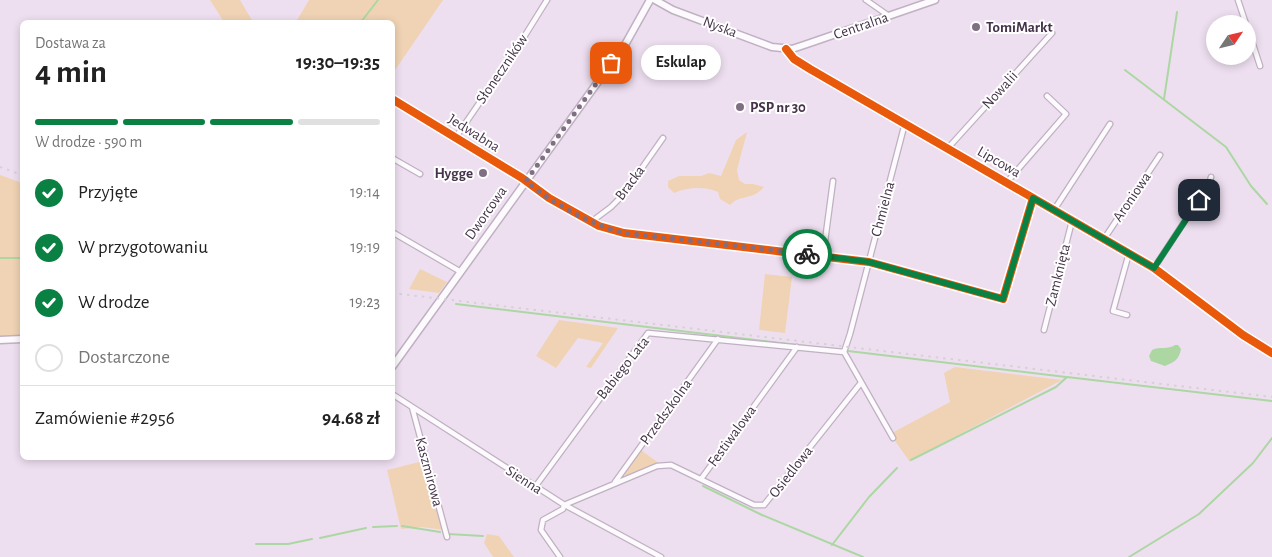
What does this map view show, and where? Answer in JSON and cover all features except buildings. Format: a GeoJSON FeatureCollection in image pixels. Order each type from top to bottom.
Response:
{"type":"FeatureCollection","features":[{"type":"Feature","properties":{"kind":"street","name":"Słoneczników"},"geometry":{"type":"LineString","coordinates":[[456,137],[519,44],[546,0]]}},
{"type":"Feature","properties":{"kind":"street","name":"Dworcowa"},"geometry":{"type":"LineString","coordinates":[[395,363],[631,35],[650,0]]}},
{"type":"Feature","properties":{"kind":"street","name":"Nyska"},"geometry":{"type":"LineString","coordinates":[[655,0],[673,10],[765,44],[786,49]]}},
{"type":"Feature","properties":{"kind":"street"},"geometry":{"type":"LineString","coordinates":[[866,0],[889,16]]}},
{"type":"Feature","properties":{"kind":"street","name":"Centralna"},"geometry":{"type":"LineString","coordinates":[[786,49],[807,44],[935,0]]}},
{"type":"Feature","properties":{"kind":"street"},"geometry":{"type":"LineString","coordinates":[[1238,0],[1243,15]]}},
{"type":"Feature","properties":{"kind":"street","name":"Nowalii"},"geometry":{"type":"LineString","coordinates":[[948,148],[1052,33]]}},
{"type":"Feature","properties":{"kind":"street","name":"Lipcowa"},"geometry":{"type":"LineString","coordinates":[[786,49],[794,59],[1154,268],[1243,335],[1272,353]]}},
{"type":"Feature","properties":{"kind":"street"},"geometry":{"type":"LineString","coordinates":[[1256,54],[1260,66]]}},
{"type":"Feature","properties":{"kind":"street"},"geometry":{"type":"LineString","coordinates":[[1007,182],[1066,114],[1047,96]]}},
{"type":"Feature","properties":{"kind":"street","name":"Jedwabna"},"geometry":{"type":"LineString","coordinates":[[395,101],[456,137],[550,198],[607,229],[624,233],[869,262],[1003,299],[1033,198]]}},
{"type":"Feature","properties":{"kind":"street","name":"Chmielna"},"geometry":{"type":"LineString","coordinates":[[844,352],[905,123]]}},
{"type":"Feature","properties":{"kind":"street"},"geometry":{"type":"LineString","coordinates":[[1054,210],[1110,124]]}},
{"type":"Feature","properties":{"kind":"street","name":"Bracka"},"geometry":{"type":"LineString","coordinates":[[591,222],[611,208],[623,195],[663,138]]}},
{"type":"Feature","properties":{"kind":"street","name":"Aroniowa"},"geometry":{"type":"LineString","coordinates":[[1104,239],[1160,155]]}},
{"type":"Feature","properties":{"kind":"street"},"geometry":{"type":"LineString","coordinates":[[395,160],[420,174]]}},
{"type":"Feature","properties":{"kind":"street"},"geometry":{"type":"LineString","coordinates":[[1154,268],[1209,184],[1211,177]]}},
{"type":"Feature","properties":{"kind":"street"},"geometry":{"type":"LineString","coordinates":[[822,256],[833,181]]}},
{"type":"Feature","properties":{"kind":"street","name":"Zamknięta"},"geometry":{"type":"LineString","coordinates":[[1044,330],[1072,221]]}},
{"type":"Feature","properties":{"kind":"street"},"geometry":{"type":"LineString","coordinates":[[395,234],[461,272]]}},
{"type":"Feature","properties":{"kind":"street"},"geometry":{"type":"LineString","coordinates":[[1127,315],[1113,311],[1129,253]]}},
{"type":"Feature","properties":{"kind":"street","name":"Babiego Lata"},"geometry":{"type":"LineString","coordinates":[[535,487],[648,333],[844,352]]}},
{"type":"Feature","properties":{"kind":"street"},"geometry":{"type":"LineString","coordinates":[[0,340],[20,339]]}},
{"type":"Feature","properties":{"kind":"street","name":"Przedszkolna"},"geometry":{"type":"LineString","coordinates":[[614,484],[718,339]]}},
{"type":"Feature","properties":{"kind":"street","name":"Festiwalowa"},"geometry":{"type":"LineString","coordinates":[[560,557],[541,530],[540,525],[543,520],[562,509],[564,505],[666,464],[701,479],[797,347]]}},
{"type":"Feature","properties":{"kind":"street"},"geometry":{"type":"LineString","coordinates":[[844,352],[860,384],[893,438]]}},
{"type":"Feature","properties":{"kind":"street","name":"Osiedlowa"},"geometry":{"type":"LineString","coordinates":[[701,479],[754,505],[760,507],[764,505],[860,384]]}},
{"type":"Feature","properties":{"kind":"street","name":"Sienna"},"geometry":{"type":"LineString","coordinates":[[395,396],[564,505],[661,557]]}},
{"type":"Feature","properties":{"kind":"street","name":"Kaszmirowa"},"geometry":{"type":"LineString","coordinates":[[412,406],[447,537]]}},
{"type":"Feature","properties":{"kind":"shaded area"},"geometry":{"type":"Polygon","coordinates":[[[210,0],[240,0],[252,20],[223,20],[210,0]]]}},
{"type":"Feature","properties":{"kind":"shaded area"},"geometry":{"type":"Polygon","coordinates":[[[309,0],[443,0],[395,70],[395,20],[297,20],[309,0]]]}},
{"type":"Feature","properties":{"kind":"shaded area"},"geometry":{"type":"Polygon","coordinates":[[[747,132],[737,170],[739,180],[745,184],[764,187],[760,191],[730,205],[720,199],[718,192],[713,190],[696,188],[674,193],[668,187],[668,181],[679,176],[701,176],[709,173],[721,176],[736,140],[747,132]]]}},
{"type":"Feature","properties":{"kind":"shaded area"},"geometry":{"type":"Polygon","coordinates":[[[0,175],[20,182],[20,339],[0,337],[0,175]]]}},
{"type":"Feature","properties":{"kind":"shaded area"},"geometry":{"type":"Polygon","coordinates":[[[420,269],[447,282],[439,293],[409,289],[420,269]]]}},
{"type":"Feature","properties":{"kind":"shaded area"},"geometry":{"type":"Polygon","coordinates":[[[765,274],[792,277],[785,333],[759,330],[765,274]]]}},
{"type":"Feature","properties":{"kind":"shaded area"},"geometry":{"type":"Polygon","coordinates":[[[559,320],[618,328],[591,368],[586,367],[603,343],[578,338],[556,368],[536,356],[559,320]]]}},
{"type":"Feature","properties":{"kind":"shaded area"},"geometry":{"type":"Polygon","coordinates":[[[1178,345],[1181,349],[1179,356],[1173,362],[1165,366],[1151,361],[1149,356],[1152,350],[1178,345]]]}},
{"type":"Feature","properties":{"kind":"shaded area"},"geometry":{"type":"Polygon","coordinates":[[[955,367],[1062,380],[910,462],[890,434],[950,402],[944,373],[955,367]]]}},
{"type":"Feature","properties":{"kind":"shaded area"},"geometry":{"type":"Polygon","coordinates":[[[641,450],[660,464],[626,477],[624,473],[641,450]]]}},
{"type":"Feature","properties":{"kind":"shaded area"},"geometry":{"type":"Polygon","coordinates":[[[423,461],[444,530],[422,527],[401,529],[387,470],[423,461]]]}},
{"type":"Feature","properties":{"kind":"shaded area"},"geometry":{"type":"Polygon","coordinates":[[[487,534],[499,536],[514,557],[493,557],[484,543],[487,534]]]}},
{"type":"Feature","properties":{"kind":"waterway"},"geometry":{"type":"LineString","coordinates":[[363,20],[378,0]]}},
{"type":"Feature","properties":{"kind":"waterway"},"geometry":{"type":"LineString","coordinates":[[1164,99],[1177,12]]}},
{"type":"Feature","properties":{"kind":"waterway"},"geometry":{"type":"LineString","coordinates":[[1125,70],[1226,147],[1251,186],[1267,204]]}},
{"type":"Feature","properties":{"kind":"waterway"},"geometry":{"type":"LineString","coordinates":[[0,258],[20,258]]}},
{"type":"Feature","properties":{"kind":"waterway"},"geometry":{"type":"LineString","coordinates":[[456,304],[831,349]]}},
{"type":"Feature","properties":{"kind":"waterway"},"geometry":{"type":"LineString","coordinates":[[848,351],[1066,377]]}},
{"type":"Feature","properties":{"kind":"waterway"},"geometry":{"type":"LineString","coordinates":[[911,460],[1056,387],[1067,377],[1272,401]]}},
{"type":"Feature","properties":{"kind":"waterway"},"geometry":{"type":"LineString","coordinates":[[1129,557],[1199,514],[1253,463],[1272,438]]}},
{"type":"Feature","properties":{"kind":"waterway"},"geometry":{"type":"LineString","coordinates":[[832,545],[869,497],[897,468]]}},
{"type":"Feature","properties":{"kind":"waterway"},"geometry":{"type":"LineString","coordinates":[[703,486],[762,515],[863,557]]}},
{"type":"Feature","properties":{"kind":"waterway"},"geometry":{"type":"LineString","coordinates":[[373,527],[397,526]]}},
{"type":"Feature","properties":{"kind":"waterway"},"geometry":{"type":"LineString","coordinates":[[402,526],[440,532]]}},
{"type":"Feature","properties":{"kind":"waterway"},"geometry":{"type":"LineString","coordinates":[[320,538],[366,528]]}},
{"type":"Feature","properties":{"kind":"waterway"},"geometry":{"type":"LineString","coordinates":[[448,534],[483,536]]}},
{"type":"Feature","properties":{"kind":"waterway"},"geometry":{"type":"LineString","coordinates":[[256,544],[288,544],[312,539]]}},
{"type":"Feature","properties":{"kind":"railway"},"geometry":{"type":"LineString","coordinates":[[0,167],[20,174]]}},
{"type":"Feature","properties":{"kind":"railway"},"geometry":{"type":"LineString","coordinates":[[395,293],[1272,397]]}},
{"type":"Feature","properties":{"kind":"cycle path"},"geometry":{"type":"LineString","coordinates":[[786,49],[794,59],[810,69],[1154,268],[1243,335],[1272,353]]}},
{"type":"Feature","properties":{"kind":"cycle path"},"geometry":{"type":"LineString","coordinates":[[395,101],[522,178],[549,198],[599,226],[624,233],[869,262],[1003,299],[1033,198]]}},
{"type":"Feature","properties":{"kind":"way so far"},"geometry":{"type":"LineString","coordinates":[[611,63],[526,181],[533,188],[591,222],[607,229],[624,233],[807,254]]}},
{"type":"Feature","properties":{"kind":"place","name":"TomiMarkt"},"geometry":{"type":"Point","coordinates":[976,27]}},
{"type":"Feature","properties":{"kind":"place","name":"Eskulap"},"geometry":{"type":"Point","coordinates":[611,63]}},
{"type":"Feature","properties":{"kind":"place","name":"PSP nr 30"},"geometry":{"type":"Point","coordinates":[740,107]}},
{"type":"Feature","properties":{"kind":"place","name":"Hygge"},"geometry":{"type":"Point","coordinates":[483,173]}},
{"type":"Feature","properties":{"kind":"route"},"geometry":{"type":"LineString","coordinates":[[807,254],[869,262],[1003,299],[1033,198],[1154,268],[1199,200]]}}]}
